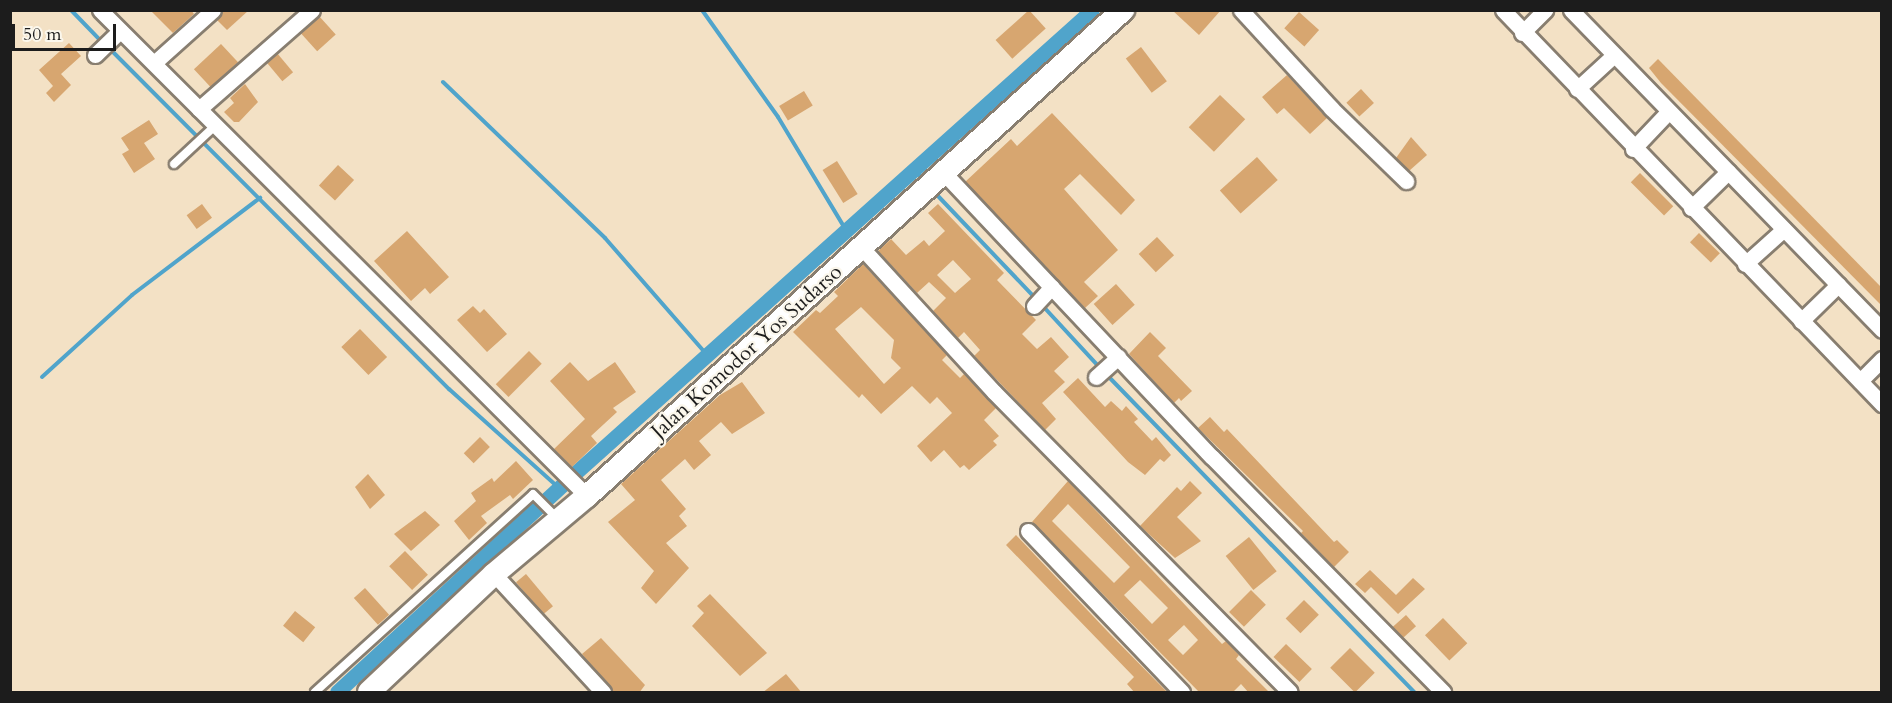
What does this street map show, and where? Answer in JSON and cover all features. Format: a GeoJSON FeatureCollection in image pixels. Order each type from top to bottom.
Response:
{"type":"FeatureCollection","features":[{"type":"Feature","properties":{"kind":"street"},"geometry":{"type":"LineString","coordinates":[[99,10],[116,34],[154,63],[199,109],[212,129],[583,493]]}},
{"type":"Feature","properties":{"kind":"street"},"geometry":{"type":"LineString","coordinates":[[154,63],[213,10]]}},
{"type":"Feature","properties":{"kind":"street"},"geometry":{"type":"LineString","coordinates":[[199,109],[312,10]]}},
{"type":"Feature","properties":{"kind":"street","name":"Jalan Komodor Yos Sudarso"},"geometry":{"type":"LineString","coordinates":[[369,693],[555,515],[862,248],[1123,10]]}},
{"type":"Feature","properties":{"kind":"street"},"geometry":{"type":"LineString","coordinates":[[1241,10],[1331,108],[1406,182]]}},
{"type":"Feature","properties":{"kind":"street"},"geometry":{"type":"LineString","coordinates":[[1503,10],[1522,33],[1633,149],[1881,404]]}},
{"type":"Feature","properties":{"kind":"street"},"geometry":{"type":"LineString","coordinates":[[1522,33],[1545,10]]}},
{"type":"Feature","properties":{"kind":"street"},"geometry":{"type":"LineString","coordinates":[[1571,10],[1881,330]]}},
{"type":"Feature","properties":{"kind":"street"},"geometry":{"type":"LineString","coordinates":[[97,53],[116,34]]}},
{"type":"Feature","properties":{"kind":"street"},"geometry":{"type":"LineString","coordinates":[[1577,89],[1614,55]]}},
{"type":"Feature","properties":{"kind":"street"},"geometry":{"type":"LineString","coordinates":[[1633,149],[1669,111]]}},
{"type":"Feature","properties":{"kind":"street"},"geometry":{"type":"LineString","coordinates":[[1691,208],[1728,172]]}},
{"type":"Feature","properties":{"kind":"street"},"geometry":{"type":"LineString","coordinates":[[944,173],[1044,296],[1114,361],[1443,693]]}},
{"type":"Feature","properties":{"kind":"street"},"geometry":{"type":"LineString","coordinates":[[1745,264],[1784,229]]}},
{"type":"Feature","properties":{"kind":"street"},"geometry":{"type":"LineString","coordinates":[[862,248],[994,392],[1290,693]]}},
{"type":"Feature","properties":{"kind":"street"},"geometry":{"type":"LineString","coordinates":[[1801,321],[1838,285]]}},
{"type":"Feature","properties":{"kind":"street"},"geometry":{"type":"LineString","coordinates":[[1860,381],[1881,359]]}},
{"type":"Feature","properties":{"kind":"street"},"geometry":{"type":"LineString","coordinates":[[1096,377],[1114,361]]}},
{"type":"Feature","properties":{"kind":"street"},"geometry":{"type":"LineString","coordinates":[[1028,531],[1182,693]]}},
{"type":"Feature","properties":{"kind":"street"},"geometry":{"type":"LineString","coordinates":[[494,574],[603,693]]}},
{"type":"Feature","properties":{"kind":"lane"},"geometry":{"type":"LineString","coordinates":[[174,164],[212,129]]}},
{"type":"Feature","properties":{"kind":"lane"},"geometry":{"type":"LineString","coordinates":[[315,693],[533,494],[555,515]]}},
{"type":"Feature","properties":{"kind":"building"},"geometry":{"type":"Polygon","coordinates":[[[150,10],[191,10],[194,14],[173,33],[150,10]]]}},
{"type":"Feature","properties":{"kind":"building"},"geometry":{"type":"Polygon","coordinates":[[[222,10],[249,10],[227,30],[217,20],[222,10]]]}},
{"type":"Feature","properties":{"kind":"building"},"geometry":{"type":"Polygon","coordinates":[[[1029,10],[1046,29],[1012,59],[996,40],[1029,10]]]}},
{"type":"Feature","properties":{"kind":"building"},"geometry":{"type":"Polygon","coordinates":[[[1172,10],[1221,10],[1199,35],[1172,10]]]}},
{"type":"Feature","properties":{"kind":"building"},"geometry":{"type":"Polygon","coordinates":[[[1299,12],[1319,30],[1304,46],[1284,28],[1299,12]]]}},
{"type":"Feature","properties":{"kind":"building"},"geometry":{"type":"Polygon","coordinates":[[[319,16],[336,35],[317,51],[300,33],[319,16]]]}},
{"type":"Feature","properties":{"kind":"building"},"geometry":{"type":"Polygon","coordinates":[[[69,43],[81,56],[61,74],[71,85],[54,102],[46,93],[53,86],[39,70],[69,43]]]}},
{"type":"Feature","properties":{"kind":"building"},"geometry":{"type":"Polygon","coordinates":[[[221,44],[238,62],[211,88],[194,69],[221,44]]]}},
{"type":"Feature","properties":{"kind":"building"},"geometry":{"type":"Polygon","coordinates":[[[1141,47],[1167,81],[1152,93],[1126,58],[1141,47]]]}},
{"type":"Feature","properties":{"kind":"building"},"geometry":{"type":"Polygon","coordinates":[[[277,53],[293,72],[282,81],[266,62],[277,53]]]}},
{"type":"Feature","properties":{"kind":"building"},"geometry":{"type":"Polygon","coordinates":[[[1658,59],[1881,287],[1881,305],[1661,83],[1649,68],[1658,59]]]}},
{"type":"Feature","properties":{"kind":"building"},"geometry":{"type":"Polygon","coordinates":[[[1287,75],[1327,118],[1310,134],[1284,108],[1277,114],[1262,97],[1287,75]]]}},
{"type":"Feature","properties":{"kind":"building"},"geometry":{"type":"Polygon","coordinates":[[[245,84],[258,102],[239,122],[234,122],[224,112],[234,103],[230,98],[245,84]]]}},
{"type":"Feature","properties":{"kind":"building"},"geometry":{"type":"Polygon","coordinates":[[[1361,89],[1374,103],[1359,117],[1346,103],[1361,89]]]}},
{"type":"Feature","properties":{"kind":"building"},"geometry":{"type":"Polygon","coordinates":[[[804,91],[813,106],[788,121],[779,106],[804,91]]]}},
{"type":"Feature","properties":{"kind":"building"},"geometry":{"type":"Polygon","coordinates":[[[1220,95],[1245,119],[1214,152],[1189,127],[1220,95]]]}},
{"type":"Feature","properties":{"kind":"building"},"geometry":{"type":"Polygon","coordinates":[[[1052,113],[1135,200],[1121,215],[1080,174],[1064,189],[1118,250],[1084,282],[1098,296],[1085,308],[965,182],[1011,139],[1017,146],[1052,113]]]}},
{"type":"Feature","properties":{"kind":"building"},"geometry":{"type":"Polygon","coordinates":[[[149,120],[158,134],[144,143],[155,159],[134,173],[122,154],[129,150],[121,138],[149,120]]]}},
{"type":"Feature","properties":{"kind":"building"},"geometry":{"type":"Polygon","coordinates":[[[1411,137],[1427,155],[1409,171],[1396,158],[1411,137]]]}},
{"type":"Feature","properties":{"kind":"building"},"geometry":{"type":"Polygon","coordinates":[[[1257,157],[1278,180],[1241,213],[1220,190],[1257,157]]]}},
{"type":"Feature","properties":{"kind":"building"},"geometry":{"type":"Polygon","coordinates":[[[837,161],[858,194],[843,203],[823,170],[837,161]]]}},
{"type":"Feature","properties":{"kind":"building"},"geometry":{"type":"Polygon","coordinates":[[[338,165],[354,180],[335,200],[319,185],[338,165]]]}},
{"type":"Feature","properties":{"kind":"building"},"geometry":{"type":"Polygon","coordinates":[[[1640,173],[1673,206],[1664,215],[1631,182],[1640,173]]]}},
{"type":"Feature","properties":{"kind":"building"},"geometry":{"type":"Polygon","coordinates":[[[202,204],[212,218],[197,229],[187,215],[202,204]]]}},
{"type":"Feature","properties":{"kind":"building"},"geometry":{"type":"Polygon","coordinates":[[[938,204],[1004,273],[997,280],[1036,320],[1022,334],[1037,349],[1051,337],[1069,357],[1054,371],[1065,382],[1042,403],[1056,419],[1045,430],[974,356],[980,350],[964,332],[958,338],[933,311],[946,298],[929,282],[917,293],[878,251],[891,239],[906,255],[924,240],[929,246],[945,231],[928,213],[938,204]],[[953,260],[937,275],[955,293],[971,279],[953,260]]]}},
{"type":"Feature","properties":{"kind":"building"},"geometry":{"type":"Polygon","coordinates":[[[407,231],[449,277],[430,294],[425,288],[411,301],[374,261],[407,231]]]}},
{"type":"Feature","properties":{"kind":"building"},"geometry":{"type":"Polygon","coordinates":[[[1699,233],[1720,253],[1711,262],[1690,242],[1699,233]]]}},
{"type":"Feature","properties":{"kind":"building"},"geometry":{"type":"Polygon","coordinates":[[[1157,237],[1174,255],[1156,272],[1139,254],[1157,237]]]}},
{"type":"Feature","properties":{"kind":"building"},"geometry":{"type":"Polygon","coordinates":[[[863,264],[947,355],[942,360],[960,378],[964,374],[996,408],[984,420],[999,436],[993,441],[997,445],[969,470],[964,465],[960,468],[944,450],[931,462],[917,446],[952,413],[937,397],[930,404],[912,386],[881,414],[862,394],[859,398],[793,332],[816,310],[820,313],[838,296],[834,292],[863,264]],[[861,307],[835,329],[884,384],[901,368],[891,358],[894,340],[861,307]]]}},
{"type":"Feature","properties":{"kind":"building"},"geometry":{"type":"Polygon","coordinates":[[[1116,284],[1135,305],[1112,325],[1094,304],[1116,284]]]}},
{"type":"Feature","properties":{"kind":"building"},"geometry":{"type":"Polygon","coordinates":[[[473,306],[480,313],[484,309],[507,334],[487,352],[457,320],[473,306]]]}},
{"type":"Feature","properties":{"kind":"building"},"geometry":{"type":"Polygon","coordinates":[[[360,329],[387,357],[368,375],[341,347],[360,329]]]}},
{"type":"Feature","properties":{"kind":"building"},"geometry":{"type":"Polygon","coordinates":[[[1150,332],[1166,348],[1158,356],[1192,391],[1181,401],[1179,398],[1174,403],[1129,354],[1150,332]]]}},
{"type":"Feature","properties":{"kind":"building"},"geometry":{"type":"Polygon","coordinates":[[[529,351],[542,364],[508,397],[496,384],[529,351]]]}},
{"type":"Feature","properties":{"kind":"building"},"geometry":{"type":"Polygon","coordinates":[[[570,362],[588,381],[615,362],[636,392],[613,408],[617,412],[591,436],[597,443],[572,467],[554,449],[585,419],[550,381],[570,362]]]}},
{"type":"Feature","properties":{"kind":"building"},"geometry":{"type":"Polygon","coordinates":[[[1078,378],[1105,407],[1111,401],[1122,411],[1126,406],[1138,419],[1134,422],[1152,441],[1156,437],[1171,455],[1164,462],[1160,459],[1145,475],[1128,462],[1063,392],[1078,378]]]}},
{"type":"Feature","properties":{"kind":"building"},"geometry":{"type":"Polygon","coordinates":[[[742,382],[765,413],[732,434],[721,422],[699,441],[711,455],[694,470],[685,459],[661,480],[686,509],[679,516],[687,526],[666,543],[689,568],[656,604],[641,588],[654,571],[608,522],[635,500],[621,484],[720,395],[742,382]]]}},
{"type":"Feature","properties":{"kind":"building"},"geometry":{"type":"Polygon","coordinates":[[[1210,417],[1224,432],[1227,429],[1334,542],[1337,540],[1349,552],[1334,567],[1301,533],[1303,531],[1198,428],[1210,417]]]}},
{"type":"Feature","properties":{"kind":"building"},"geometry":{"type":"Polygon","coordinates":[[[480,437],[490,447],[474,463],[464,453],[480,437]]]}},
{"type":"Feature","properties":{"kind":"building"},"geometry":{"type":"Polygon","coordinates":[[[516,461],[533,480],[513,499],[510,495],[481,516],[487,523],[469,540],[454,521],[476,501],[471,493],[492,478],[494,482],[516,461]]]}},
{"type":"Feature","properties":{"kind":"building"},"geometry":{"type":"Polygon","coordinates":[[[368,474],[385,495],[370,509],[355,487],[368,474]]]}},
{"type":"Feature","properties":{"kind":"building"},"geometry":{"type":"Polygon","coordinates":[[[1068,481],[1222,644],[1226,641],[1239,655],[1236,659],[1270,693],[1249,693],[1241,684],[1232,693],[1200,693],[1032,522],[1068,481]],[[1068,504],[1052,521],[1114,583],[1130,567],[1068,504]],[[1140,580],[1124,595],[1152,624],[1168,608],[1140,580]],[[1184,625],[1168,640],[1183,655],[1198,640],[1184,625]]]}},
{"type":"Feature","properties":{"kind":"building"},"geometry":{"type":"Polygon","coordinates":[[[1190,481],[1202,493],[1177,517],[1201,541],[1175,558],[1140,526],[1177,487],[1181,491],[1190,481]]]}},
{"type":"Feature","properties":{"kind":"building"},"geometry":{"type":"Polygon","coordinates":[[[425,511],[440,525],[411,551],[394,534],[425,511]]]}},
{"type":"Feature","properties":{"kind":"building"},"geometry":{"type":"Polygon","coordinates":[[[1016,535],[1168,693],[1135,693],[1127,684],[1134,677],[1006,545],[1016,535]]]}},
{"type":"Feature","properties":{"kind":"building"},"geometry":{"type":"Polygon","coordinates":[[[1249,537],[1277,571],[1253,590],[1226,556],[1249,537]]]}},
{"type":"Feature","properties":{"kind":"building"},"geometry":{"type":"Polygon","coordinates":[[[405,551],[428,575],[412,590],[389,566],[405,551]]]}},
{"type":"Feature","properties":{"kind":"building"},"geometry":{"type":"Polygon","coordinates":[[[1370,570],[1396,595],[1413,578],[1425,589],[1398,614],[1371,587],[1365,593],[1355,584],[1370,570]]]}},
{"type":"Feature","properties":{"kind":"building"},"geometry":{"type":"Polygon","coordinates":[[[526,574],[553,606],[543,615],[516,582],[526,574]]]}},
{"type":"Feature","properties":{"kind":"building"},"geometry":{"type":"Polygon","coordinates":[[[365,588],[389,615],[378,625],[354,598],[365,588]]]}},
{"type":"Feature","properties":{"kind":"building"},"geometry":{"type":"Polygon","coordinates":[[[1251,590],[1266,605],[1244,627],[1229,612],[1251,590]]]}},
{"type":"Feature","properties":{"kind":"building"},"geometry":{"type":"Polygon","coordinates":[[[710,594],[767,653],[740,676],[692,626],[704,613],[697,606],[710,594]]]}},
{"type":"Feature","properties":{"kind":"building"},"geometry":{"type":"Polygon","coordinates":[[[1304,600],[1319,615],[1300,633],[1286,618],[1304,600]]]}},
{"type":"Feature","properties":{"kind":"building"},"geometry":{"type":"Polygon","coordinates":[[[295,611],[315,627],[303,642],[283,626],[295,611]]]}},
{"type":"Feature","properties":{"kind":"building"},"geometry":{"type":"Polygon","coordinates":[[[1406,615],[1416,626],[1403,638],[1393,627],[1406,615]]]}},
{"type":"Feature","properties":{"kind":"building"},"geometry":{"type":"Polygon","coordinates":[[[1443,618],[1467,643],[1449,661],[1425,635],[1443,618]]]}},
{"type":"Feature","properties":{"kind":"building"},"geometry":{"type":"Polygon","coordinates":[[[601,638],[645,685],[639,693],[612,693],[582,654],[601,638]]]}},
{"type":"Feature","properties":{"kind":"building"},"geometry":{"type":"Polygon","coordinates":[[[1286,644],[1312,669],[1299,682],[1273,657],[1286,644]]]}},
{"type":"Feature","properties":{"kind":"building"},"geometry":{"type":"Polygon","coordinates":[[[1350,648],[1375,673],[1354,692],[1330,668],[1350,648]]]}},
{"type":"Feature","properties":{"kind":"building"},"geometry":{"type":"Polygon","coordinates":[[[786,674],[802,693],[762,693],[786,674]]]}},
{"type":"Feature","properties":{"kind":"waterway"},"geometry":{"type":"LineString","coordinates":[[71,10],[103,43]]}},
{"type":"Feature","properties":{"kind":"waterway"},"geometry":{"type":"LineString","coordinates":[[702,10],[778,117],[846,230]]}},
{"type":"Feature","properties":{"kind":"waterway"},"geometry":{"type":"LineString","coordinates":[[337,692],[574,474],[1092,10]]}},
{"type":"Feature","properties":{"kind":"waterway"},"geometry":{"type":"LineString","coordinates":[[109,48],[449,389],[559,488]]}},
{"type":"Feature","properties":{"kind":"waterway"},"geometry":{"type":"LineString","coordinates":[[443,82],[605,238],[707,355]]}},
{"type":"Feature","properties":{"kind":"waterway"},"geometry":{"type":"LineString","coordinates":[[914,169],[921,177]]}},
{"type":"Feature","properties":{"kind":"waterway"},"geometry":{"type":"LineString","coordinates":[[938,196],[1035,298]]}},
{"type":"Feature","properties":{"kind":"waterway"},"geometry":{"type":"LineString","coordinates":[[42,377],[132,295],[260,198]]}},
{"type":"Feature","properties":{"kind":"waterway"},"geometry":{"type":"LineString","coordinates":[[1041,304],[1101,369]]}},
{"type":"Feature","properties":{"kind":"waterway"},"geometry":{"type":"LineString","coordinates":[[1106,374],[1414,692]]}}]}
